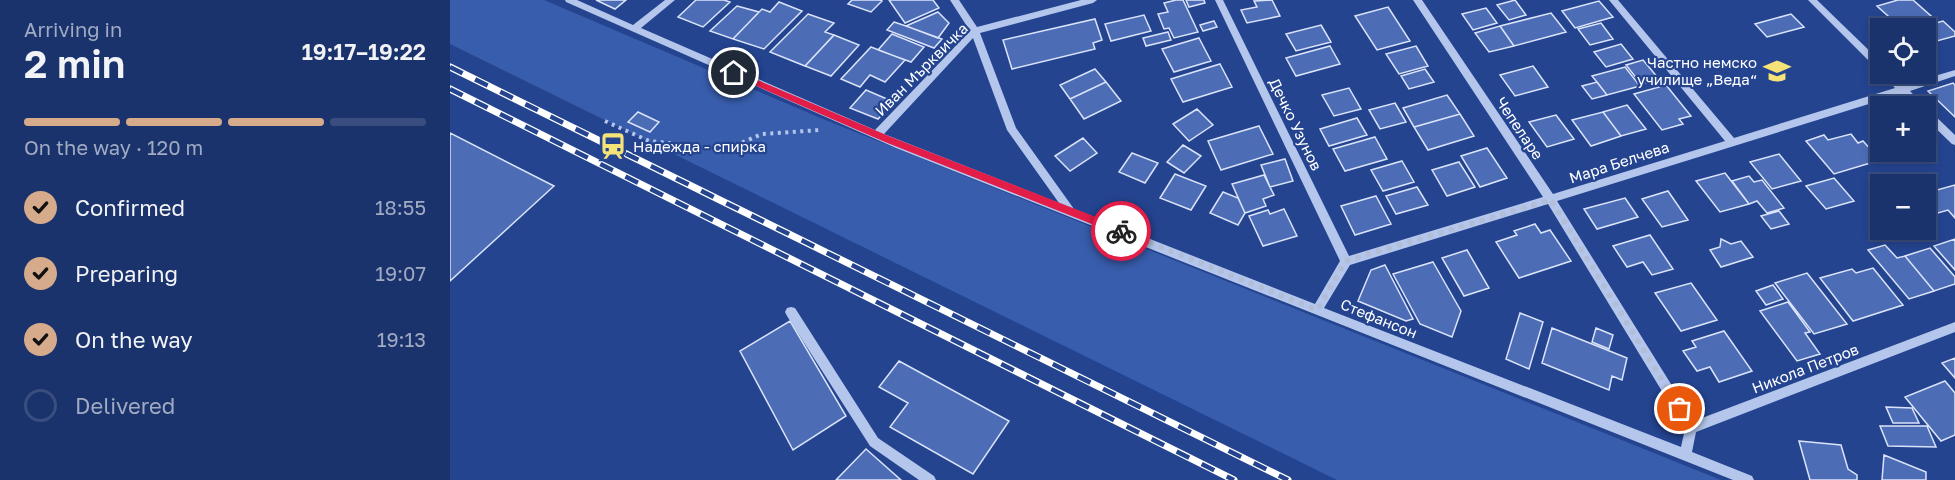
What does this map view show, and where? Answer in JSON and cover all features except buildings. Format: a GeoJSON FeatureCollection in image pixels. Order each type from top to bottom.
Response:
{"type":"FeatureCollection","features":[{"type":"Feature","properties":{"kind":"street","name":"Стефансон"},"geometry":{"type":"LineString","coordinates":[[569,0],[876,135],[1748,480]]}},
{"type":"Feature","properties":{"kind":"street"},"geometry":{"type":"LineString","coordinates":[[634,29],[671,0]]}},
{"type":"Feature","properties":{"kind":"street"},"geometry":{"type":"LineString","coordinates":[[954,0],[975,31],[1012,130],[1069,210]]}},
{"type":"Feature","properties":{"kind":"street","name":"Иван Мърквичка"},"geometry":{"type":"LineString","coordinates":[[876,135],[975,31],[1093,0]]}},
{"type":"Feature","properties":{"kind":"street","name":"Дечко Узунов"},"geometry":{"type":"LineString","coordinates":[[1219,0],[1346,261]]}},
{"type":"Feature","properties":{"kind":"street","name":"Чепеларе"},"geometry":{"type":"LineString","coordinates":[[1417,0],[1551,200],[1691,428]]}},
{"type":"Feature","properties":{"kind":"street"},"geometry":{"type":"LineString","coordinates":[[1613,0],[1731,141]]}},
{"type":"Feature","properties":{"kind":"street"},"geometry":{"type":"LineString","coordinates":[[1812,0],[1870,57]]}},
{"type":"Feature","properties":{"kind":"street","name":"Мара Белчева"},"geometry":{"type":"LineString","coordinates":[[1346,261],[1551,200],[1731,141],[1955,73]]}},
{"type":"Feature","properties":{"kind":"street"},"geometry":{"type":"LineString","coordinates":[[1897,84],[1909,96]]}},
{"type":"Feature","properties":{"kind":"street"},"geometry":{"type":"LineString","coordinates":[[1936,122],[1955,141]]}},
{"type":"Feature","properties":{"kind":"street"},"geometry":{"type":"LineString","coordinates":[[1317,310],[1346,261]]}},
{"type":"Feature","properties":{"kind":"street"},"geometry":{"type":"LineString","coordinates":[[791,312],[874,442],[930,480]]}},
{"type":"Feature","properties":{"kind":"street","name":"Никола Петров"},"geometry":{"type":"LineString","coordinates":[[1691,428],[1955,327]]}},
{"type":"Feature","properties":{"kind":"street"},"geometry":{"type":"LineString","coordinates":[[1685,455],[1691,428]]}},
{"type":"Feature","properties":{"kind":"path"},"geometry":{"type":"LineString","coordinates":[[605,121],[649,141],[719,148],[739,144],[762,135],[799,130],[830,130]]}},
{"type":"Feature","properties":{"kind":"shaded area"},"geometry":{"type":"Polygon","coordinates":[[[450,0],[544,0],[823,119],[1721,480],[1337,480],[450,44],[450,0]]]}},
{"type":"Feature","properties":{"kind":"railway"},"geometry":{"type":"LineString","coordinates":[[450,67],[1288,480]]}},
{"type":"Feature","properties":{"kind":"railway"},"geometry":{"type":"LineString","coordinates":[[450,89],[1234,480]]}},
{"type":"Feature","properties":{"kind":"way so far"},"geometry":{"type":"LineString","coordinates":[[1121,231],[1317,310],[1346,261],[1551,200],[1680,409]]}},
{"type":"Feature","properties":{"kind":"place","name":"Частно немско училище „Веда“"},"geometry":{"type":"Point","coordinates":[1777,71]}},
{"type":"Feature","properties":{"kind":"place","name":"Надежда - спирка"},"geometry":{"type":"Point","coordinates":[613,146]}},
{"type":"Feature","properties":{"kind":"route"},"geometry":{"type":"LineString","coordinates":[[734,73],[888,140],[1121,231]]}}]}
